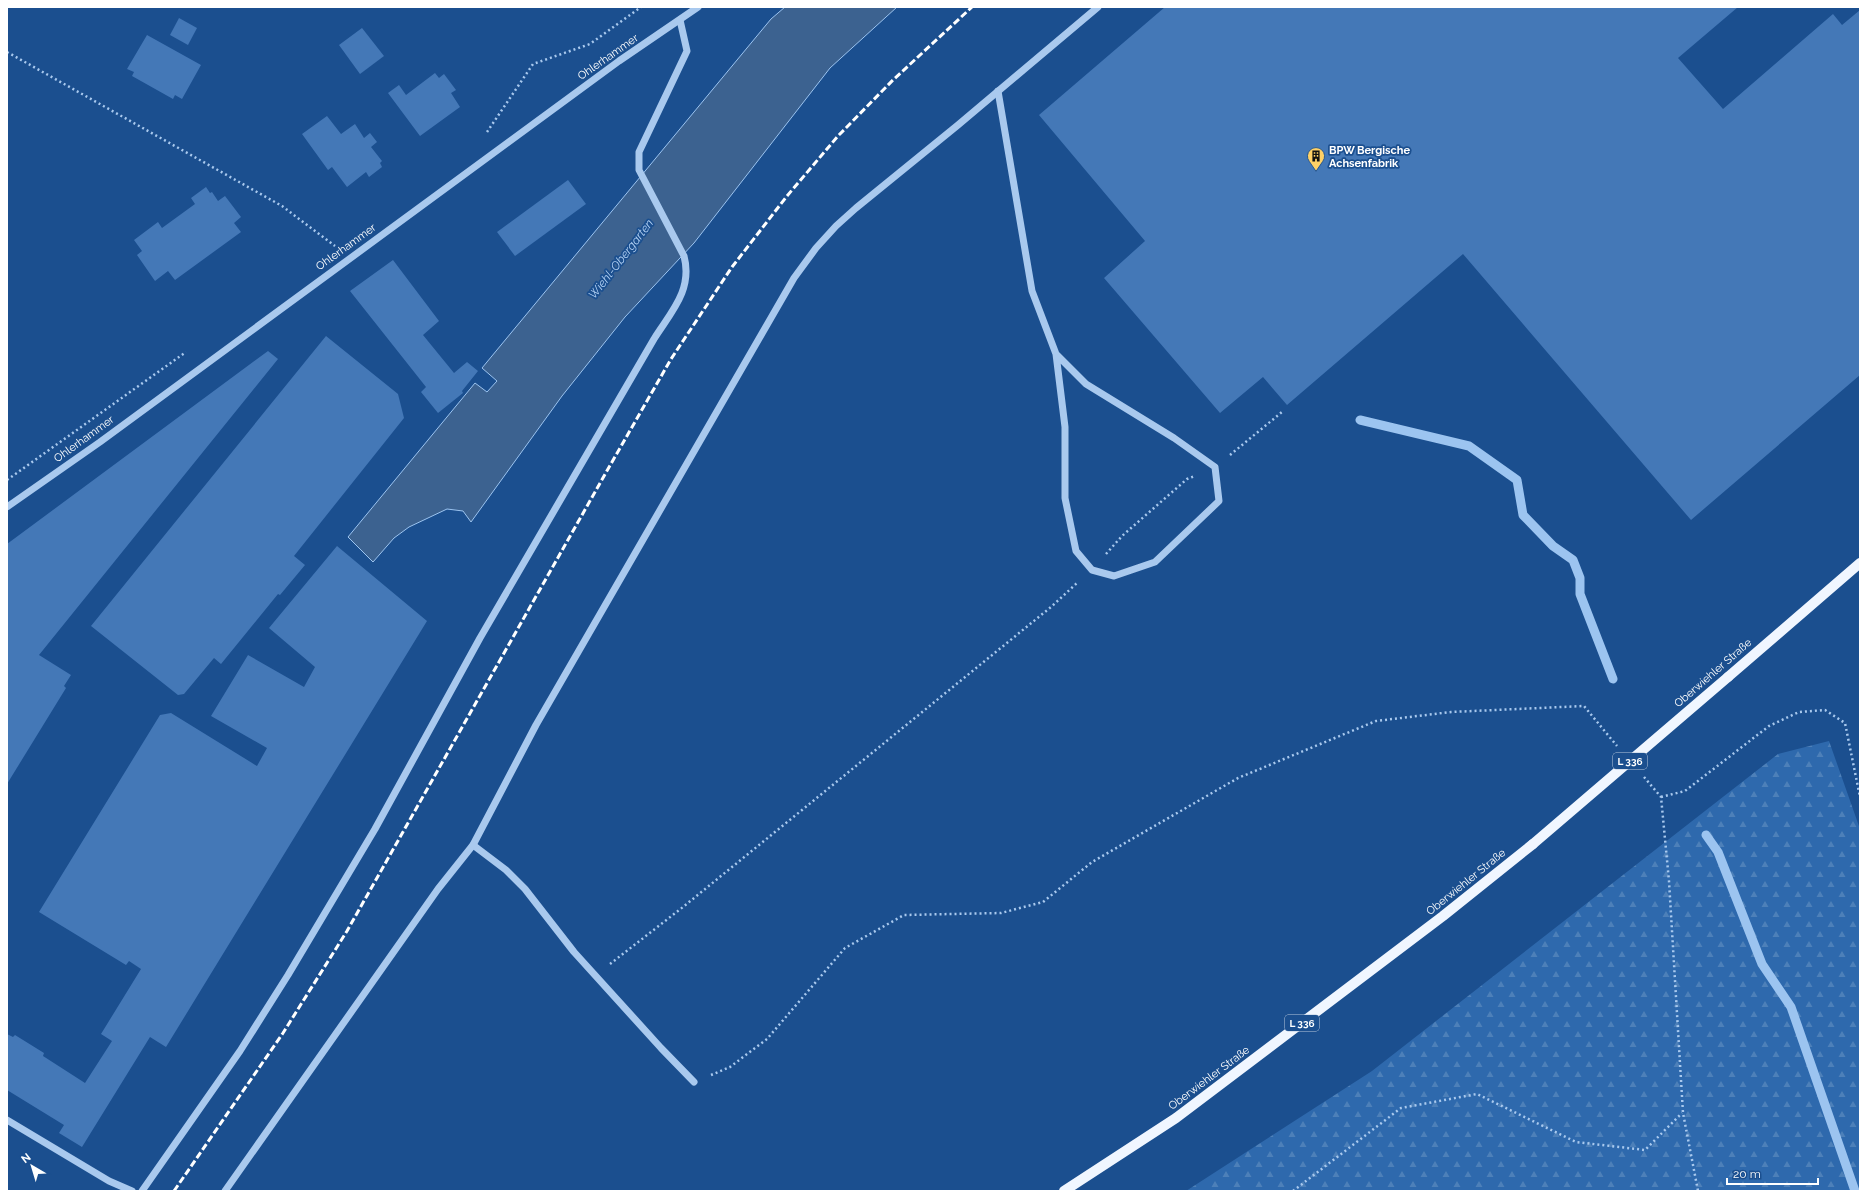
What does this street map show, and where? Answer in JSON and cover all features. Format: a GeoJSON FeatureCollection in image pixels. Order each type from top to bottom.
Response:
{"type":"FeatureCollection","features":[{"type":"Feature","properties":{"kind":"main road","name":"Oberwiehler Straße"},"geometry":{"type":"LineString","coordinates":[[1064,1191],[1176,1118],[1443,916],[1533,844],[1860,563]]}},
{"type":"Feature","properties":{"kind":"street","name":"Ohlerhammer"},"geometry":{"type":"LineString","coordinates":[[7,507],[100,442],[345,261],[620,61],[698,7]]}},
{"type":"Feature","properties":{"kind":"street"},"geometry":{"type":"LineString","coordinates":[[225,1191],[438,889],[473,845],[536,725],[794,278],[816,248],[836,226],[1098,7]]}},
{"type":"Feature","properties":{"kind":"street"},"geometry":{"type":"LineString","coordinates":[[142,1191],[240,1051],[288,975],[375,829],[484,631],[654,339],[684,292],[688,270],[684,256],[639,170],[639,152],[687,52],[680,20]]}},
{"type":"Feature","properties":{"kind":"street"},"geometry":{"type":"LineString","coordinates":[[998,91],[1032,291],[1056,354],[1065,427],[1065,498],[1076,551],[1092,570],[1114,576],[1155,562],[1219,501],[1215,467],[1174,438],[1086,384],[1056,354]]}},
{"type":"Feature","properties":{"kind":"street"},"geometry":{"type":"LineString","coordinates":[[473,845],[506,870],[525,889],[574,952],[694,1082]]}},
{"type":"Feature","properties":{"kind":"street"},"geometry":{"type":"LineString","coordinates":[[7,1120],[109,1181],[132,1191]]}},
{"type":"Feature","properties":{"kind":"path"},"geometry":{"type":"LineString","coordinates":[[484,137],[533,64],[590,44],[641,7]]}},
{"type":"Feature","properties":{"kind":"path"},"geometry":{"type":"LineString","coordinates":[[7,52],[282,206],[335,245],[345,261]]}},
{"type":"Feature","properties":{"kind":"path"},"geometry":{"type":"LineString","coordinates":[[328,250],[341,241]]}},
{"type":"Feature","properties":{"kind":"path"},"geometry":{"type":"LineString","coordinates":[[7,480],[192,348]]}},
{"type":"Feature","properties":{"kind":"path"},"geometry":{"type":"LineString","coordinates":[[595,975],[689,902],[1052,607],[1092,570],[1122,536],[1187,479],[1215,467],[1282,412]]}},
{"type":"Feature","properties":{"kind":"path"},"geometry":{"type":"LineString","coordinates":[[694,1082],[730,1067],[767,1040],[845,948],[904,915],[1001,913],[1043,902],[1092,862],[1238,778],[1376,721],[1451,712],[1584,706],[1621,750]]}},
{"type":"Feature","properties":{"kind":"path"},"geometry":{"type":"LineString","coordinates":[[1661,797],[1685,791],[1769,726],[1799,712],[1825,710],[1845,723],[1860,797]]}},
{"type":"Feature","properties":{"kind":"path"},"geometry":{"type":"LineString","coordinates":[[1641,774],[1661,797],[1669,881],[1682,1113],[1698,1191]]}},
{"type":"Feature","properties":{"kind":"path"},"geometry":{"type":"LineString","coordinates":[[1293,1191],[1401,1108],[1477,1094],[1576,1142],[1646,1150],[1682,1113]]}},
{"type":"Feature","properties":{"kind":"green space"},"geometry":{"type":"Polygon","coordinates":[[[1829,741],[1860,829],[1860,1191],[1186,1191],[1372,1071],[1778,754],[1829,741]]]}},
{"type":"Feature","properties":{"kind":"water","name":"Wiehl-Obergarten"},"geometry":{"type":"Polygon","coordinates":[[[785,7],[897,7],[830,68],[694,243],[625,317],[562,396],[471,522],[463,511],[447,509],[409,527],[394,538],[373,562],[348,537],[475,383],[487,392],[497,381],[482,368],[771,19],[785,7]]]}},
{"type":"Feature","properties":{"kind":"building"},"geometry":{"type":"Polygon","coordinates":[[[1165,7],[1738,7],[1678,58],[1723,109],[1833,14],[1842,25],[1860,10],[1860,375],[1691,520],[1463,254],[1287,405],[1263,377],[1220,413],[1104,278],[1145,241],[1039,115],[1165,7]]]}},
{"type":"Feature","properties":{"kind":"building"},"geometry":{"type":"Polygon","coordinates":[[[179,18],[197,28],[188,45],[170,35],[179,18]]]}},
{"type":"Feature","properties":{"kind":"building"},"geometry":{"type":"Polygon","coordinates":[[[362,28],[384,56],[360,74],[339,45],[362,28]]]}},
{"type":"Feature","properties":{"kind":"building"},"geometry":{"type":"Polygon","coordinates":[[[147,35],[201,65],[182,99],[175,95],[173,99],[132,76],[134,72],[127,69],[147,35]]]}},
{"type":"Feature","properties":{"kind":"building"},"geometry":{"type":"Polygon","coordinates":[[[435,73],[439,78],[444,74],[456,90],[451,93],[460,107],[420,136],[388,93],[399,85],[406,95],[435,73]]]}},
{"type":"Feature","properties":{"kind":"building"},"geometry":{"type":"Polygon","coordinates":[[[327,116],[341,134],[355,124],[364,138],[370,133],[377,142],[371,147],[382,161],[380,163],[382,167],[369,177],[366,172],[347,187],[332,167],[328,170],[302,134],[327,116]]]}},
{"type":"Feature","properties":{"kind":"building"},"geometry":{"type":"Polygon","coordinates":[[[568,180],[586,204],[515,256],[497,232],[568,180]]]}},
{"type":"Feature","properties":{"kind":"building"},"geometry":{"type":"Polygon","coordinates":[[[206,187],[210,193],[212,192],[218,201],[225,196],[241,217],[234,223],[241,232],[175,280],[168,271],[155,281],[137,255],[142,251],[134,240],[158,222],[162,228],[195,204],[191,198],[206,187]]]}},
{"type":"Feature","properties":{"kind":"building"},"geometry":{"type":"Polygon","coordinates":[[[393,260],[439,321],[423,335],[454,373],[467,362],[478,371],[462,391],[463,393],[438,413],[421,392],[426,387],[350,291],[393,260]]]}},
{"type":"Feature","properties":{"kind":"building"},"geometry":{"type":"Polygon","coordinates":[[[326,336],[398,394],[404,418],[294,556],[305,565],[280,595],[278,594],[221,664],[214,658],[184,694],[178,695],[91,626],[326,336]]]}},
{"type":"Feature","properties":{"kind":"building"},"geometry":{"type":"Polygon","coordinates":[[[268,351],[278,359],[39,655],[71,675],[64,686],[66,688],[7,784],[7,544],[268,351]]]}},
{"type":"Feature","properties":{"kind":"building"},"geometry":{"type":"Polygon","coordinates":[[[337,546],[427,621],[166,1047],[150,1037],[82,1147],[59,1133],[64,1125],[7,1090],[7,1034],[13,1037],[15,1035],[44,1053],[43,1056],[85,1083],[112,1041],[101,1034],[141,969],[129,961],[126,965],[39,912],[160,715],[171,713],[257,766],[267,748],[211,716],[248,655],[304,687],[315,667],[269,628],[337,546]]]}},
{"type":"Feature","properties":{"kind":"waterway"},"geometry":{"type":"LineString","coordinates":[[1360,420],[1469,446],[1517,480],[1523,515],[1553,546],[1573,560],[1580,578],[1580,594],[1613,679]]}},
{"type":"Feature","properties":{"kind":"waterway"},"geometry":{"type":"LineString","coordinates":[[1706,835],[1718,852],[1762,964],[1791,1007],[1855,1191]]}},
{"type":"Feature","properties":{"kind":"railway"},"geometry":{"type":"LineString","coordinates":[[174,1191],[283,1033],[347,931],[671,359],[732,267],[787,196],[838,136],[893,80],[972,7]]}},
{"type":"Feature","properties":{"kind":"place","name":"BPW Bergische Achsenfabrik"},"geometry":{"type":"Point","coordinates":[1316,171]}}]}
